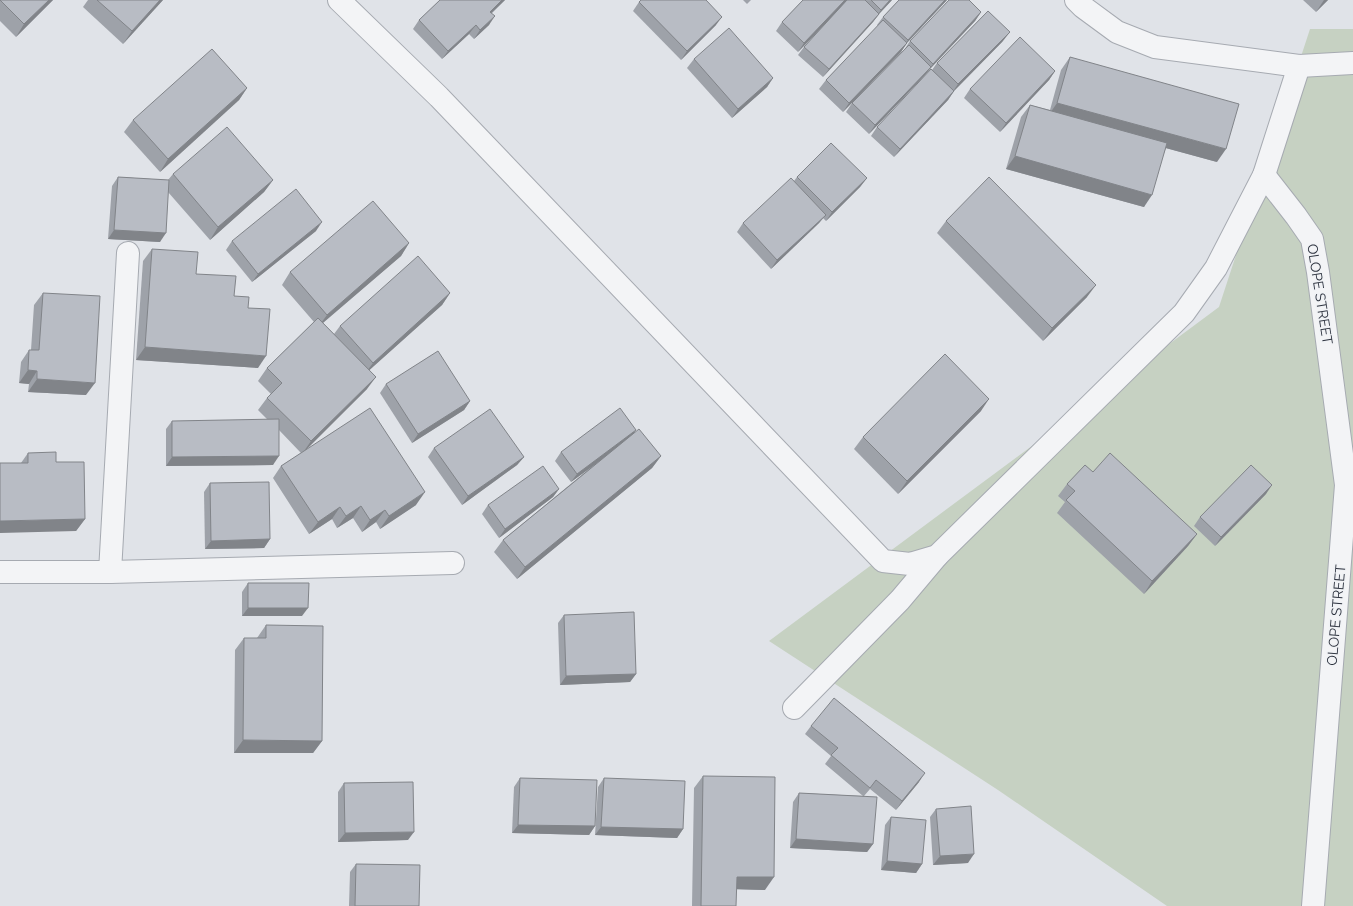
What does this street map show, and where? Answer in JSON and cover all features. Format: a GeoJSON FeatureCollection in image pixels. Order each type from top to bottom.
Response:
{"type":"FeatureCollection","features":[{"type":"Feature","properties":{"kind":"street"},"geometry":{"type":"LineString","coordinates":[[339,0],[439,96],[883,561],[910,564],[937,556]]}},
{"type":"Feature","properties":{"kind":"street"},"geometry":{"type":"LineString","coordinates":[[1076,0],[1083,7],[1117,32],[1155,47],[1299,66],[1353,63]]}},
{"type":"Feature","properties":{"kind":"street"},"geometry":{"type":"LineString","coordinates":[[794,708],[900,600],[937,556],[1184,313],[1216,268],[1264,175],[1299,66]]}},
{"type":"Feature","properties":{"kind":"street","name":"OLOPE STREET"},"geometry":{"type":"LineString","coordinates":[[1264,175],[1312,239],[1350,485],[1313,906]]}},
{"type":"Feature","properties":{"kind":"street"},"geometry":{"type":"LineString","coordinates":[[110,572],[128,253]]}},
{"type":"Feature","properties":{"kind":"street"},"geometry":{"type":"LineString","coordinates":[[0,572],[110,572],[453,563]]}},
{"type":"Feature","properties":{"kind":"green space"},"geometry":{"type":"Polygon","coordinates":[[[1310,29],[1353,29],[1353,906],[1167,906],[998,790],[769,641],[1219,307],[1310,29]]]}},
{"type":"Feature","properties":{"kind":"building"},"geometry":{"type":"Polygon","coordinates":[[[0,0],[49,0],[24,24],[0,0]]]}},
{"type":"Feature","properties":{"kind":"building"},"geometry":{"type":"Polygon","coordinates":[[[97,0],[160,0],[132,31],[97,0]]]}},
{"type":"Feature","properties":{"kind":"building"},"geometry":{"type":"Polygon","coordinates":[[[440,0],[502,0],[490,12],[495,16],[480,30],[476,25],[448,51],[419,20],[440,0]]]}},
{"type":"Feature","properties":{"kind":"building"},"geometry":{"type":"Polygon","coordinates":[[[641,0],[706,0],[722,17],[687,51],[639,2],[641,0]]]}},
{"type":"Feature","properties":{"kind":"building"},"geometry":{"type":"Polygon","coordinates":[[[803,0],[845,0],[804,43],[782,22],[803,0]]]}},
{"type":"Feature","properties":{"kind":"building"},"geometry":{"type":"Polygon","coordinates":[[[847,0],[865,0],[879,14],[829,69],[804,47],[847,0]]]}},
{"type":"Feature","properties":{"kind":"building"},"geometry":{"type":"Polygon","coordinates":[[[871,0],[890,0],[881,10],[871,0]]]}},
{"type":"Feature","properties":{"kind":"building"},"geometry":{"type":"Polygon","coordinates":[[[899,0],[945,0],[908,40],[883,17],[899,0]]]}},
{"type":"Feature","properties":{"kind":"building"},"geometry":{"type":"Polygon","coordinates":[[[949,0],[969,0],[981,12],[933,64],[910,41],[949,0]]]}},
{"type":"Feature","properties":{"kind":"building"},"geometry":{"type":"Polygon","coordinates":[[[988,11],[1010,32],[958,84],[937,63],[988,11]]]}},
{"type":"Feature","properties":{"kind":"building"},"geometry":{"type":"Polygon","coordinates":[[[883,20],[907,43],[849,103],[826,80],[883,20]]]}},
{"type":"Feature","properties":{"kind":"building"},"geometry":{"type":"Polygon","coordinates":[[[729,28],[773,78],[738,109],[694,59],[729,28]]]}},
{"type":"Feature","properties":{"kind":"building"},"geometry":{"type":"Polygon","coordinates":[[[1020,37],[1055,71],[1006,123],[970,89],[1020,37]]]}},
{"type":"Feature","properties":{"kind":"building"},"geometry":{"type":"Polygon","coordinates":[[[909,45],[931,67],[875,125],[852,103],[909,45]]]}},
{"type":"Feature","properties":{"kind":"building"},"geometry":{"type":"Polygon","coordinates":[[[212,49],[247,88],[168,159],[133,120],[212,49]]]}},
{"type":"Feature","properties":{"kind":"building"},"geometry":{"type":"Polygon","coordinates":[[[1070,57],[1239,104],[1226,149],[1057,103],[1070,57]]]}},
{"type":"Feature","properties":{"kind":"building"},"geometry":{"type":"Polygon","coordinates":[[[931,69],[954,91],[900,149],[877,127],[931,69]]]}},
{"type":"Feature","properties":{"kind":"building"},"geometry":{"type":"Polygon","coordinates":[[[1030,105],[1167,143],[1152,195],[1015,156],[1030,105]]]}},
{"type":"Feature","properties":{"kind":"building"},"geometry":{"type":"Polygon","coordinates":[[[227,127],[273,180],[218,227],[173,174],[227,127]]]}},
{"type":"Feature","properties":{"kind":"building"},"geometry":{"type":"Polygon","coordinates":[[[831,143],[867,178],[832,212],[797,177],[831,143]]]}},
{"type":"Feature","properties":{"kind":"building"},"geometry":{"type":"Polygon","coordinates":[[[118,177],[169,180],[166,233],[114,230],[118,177]]]}},
{"type":"Feature","properties":{"kind":"building"},"geometry":{"type":"Polygon","coordinates":[[[989,177],[1096,285],[1052,328],[946,221],[989,177]]]}},
{"type":"Feature","properties":{"kind":"building"},"geometry":{"type":"Polygon","coordinates":[[[791,178],[826,215],[777,260],[743,223],[791,178]]]}},
{"type":"Feature","properties":{"kind":"building"},"geometry":{"type":"Polygon","coordinates":[[[296,189],[322,222],[258,274],[232,241],[296,189]]]}},
{"type":"Feature","properties":{"kind":"building"},"geometry":{"type":"Polygon","coordinates":[[[373,201],[409,243],[327,315],[290,272],[373,201]]]}},
{"type":"Feature","properties":{"kind":"building"},"geometry":{"type":"Polygon","coordinates":[[[152,249],[198,252],[196,274],[236,276],[234,296],[249,297],[248,308],[270,309],[266,356],[145,347],[152,249]]]}},
{"type":"Feature","properties":{"kind":"building"},"geometry":{"type":"Polygon","coordinates":[[[418,256],[450,293],[373,363],[340,326],[418,256]]]}},
{"type":"Feature","properties":{"kind":"building"},"geometry":{"type":"Polygon","coordinates":[[[43,293],[100,296],[95,383],[37,379],[37,371],[28,370],[29,350],[39,350],[43,293]]]}},
{"type":"Feature","properties":{"kind":"building"},"geometry":{"type":"Polygon","coordinates":[[[318,318],[376,377],[311,441],[267,398],[282,383],[267,368],[318,318]]]}},
{"type":"Feature","properties":{"kind":"building"},"geometry":{"type":"Polygon","coordinates":[[[438,351],[470,401],[418,434],[386,384],[438,351]]]}},
{"type":"Feature","properties":{"kind":"building"},"geometry":{"type":"Polygon","coordinates":[[[945,354],[989,399],[907,481],[863,437],[945,354]]]}},
{"type":"Feature","properties":{"kind":"building"},"geometry":{"type":"Polygon","coordinates":[[[370,408],[425,492],[389,516],[385,510],[370,520],[361,506],[346,516],[340,507],[318,522],[281,466],[370,408]]]}},
{"type":"Feature","properties":{"kind":"building"},"geometry":{"type":"Polygon","coordinates":[[[620,408],[636,430],[577,474],[561,452],[620,408]]]}},
{"type":"Feature","properties":{"kind":"building"},"geometry":{"type":"Polygon","coordinates":[[[490,409],[524,457],[468,496],[434,448],[490,409]]]}},
{"type":"Feature","properties":{"kind":"building"},"geometry":{"type":"Polygon","coordinates":[[[279,419],[279,456],[172,457],[172,421],[279,419]]]}},
{"type":"Feature","properties":{"kind":"building"},"geometry":{"type":"Polygon","coordinates":[[[639,429],[661,456],[525,567],[503,540],[639,429]]]}},
{"type":"Feature","properties":{"kind":"building"},"geometry":{"type":"Polygon","coordinates":[[[56,452],[56,462],[84,462],[85,519],[0,521],[0,463],[28,463],[28,453],[56,452]]]}},
{"type":"Feature","properties":{"kind":"building"},"geometry":{"type":"Polygon","coordinates":[[[1110,453],[1197,534],[1152,581],[1066,500],[1075,491],[1067,484],[1085,465],[1093,472],[1110,453]]]}},
{"type":"Feature","properties":{"kind":"building"},"geometry":{"type":"Polygon","coordinates":[[[1251,465],[1272,485],[1221,537],[1200,517],[1251,465]]]}},
{"type":"Feature","properties":{"kind":"building"},"geometry":{"type":"Polygon","coordinates":[[[543,466],[559,489],[505,529],[488,505],[543,466]]]}},
{"type":"Feature","properties":{"kind":"building"},"geometry":{"type":"Polygon","coordinates":[[[269,482],[270,539],[211,541],[210,483],[269,482]]]}},
{"type":"Feature","properties":{"kind":"building"},"geometry":{"type":"Polygon","coordinates":[[[248,583],[309,583],[308,608],[248,608],[248,583]]]}},
{"type":"Feature","properties":{"kind":"building"},"geometry":{"type":"Polygon","coordinates":[[[634,612],[636,674],[566,676],[564,615],[634,612]]]}},
{"type":"Feature","properties":{"kind":"building"},"geometry":{"type":"Polygon","coordinates":[[[266,625],[323,626],[322,741],[243,740],[244,638],[266,638],[266,625]]]}},
{"type":"Feature","properties":{"kind":"building"},"geometry":{"type":"Polygon","coordinates":[[[834,698],[925,773],[902,801],[876,780],[870,788],[831,755],[838,748],[811,726],[834,698]]]}},
{"type":"Feature","properties":{"kind":"building"},"geometry":{"type":"Polygon","coordinates":[[[703,776],[775,777],[774,877],[737,877],[736,906],[701,906],[703,776]]]}},
{"type":"Feature","properties":{"kind":"building"},"geometry":{"type":"Polygon","coordinates":[[[520,778],[597,780],[595,826],[518,825],[520,778]]]}},
{"type":"Feature","properties":{"kind":"building"},"geometry":{"type":"Polygon","coordinates":[[[604,778],[685,781],[683,829],[601,827],[604,778]]]}},
{"type":"Feature","properties":{"kind":"building"},"geometry":{"type":"Polygon","coordinates":[[[413,782],[414,832],[345,833],[344,783],[413,782]]]}},
{"type":"Feature","properties":{"kind":"building"},"geometry":{"type":"Polygon","coordinates":[[[799,793],[877,797],[873,844],[796,839],[799,793]]]}},
{"type":"Feature","properties":{"kind":"building"},"geometry":{"type":"Polygon","coordinates":[[[971,806],[974,854],[940,856],[936,809],[971,806]]]}},
{"type":"Feature","properties":{"kind":"building"},"geometry":{"type":"Polygon","coordinates":[[[891,817],[926,820],[922,864],[887,861],[891,817]]]}},
{"type":"Feature","properties":{"kind":"building"},"geometry":{"type":"Polygon","coordinates":[[[356,864],[420,865],[419,906],[355,906],[356,864]]]}}]}
